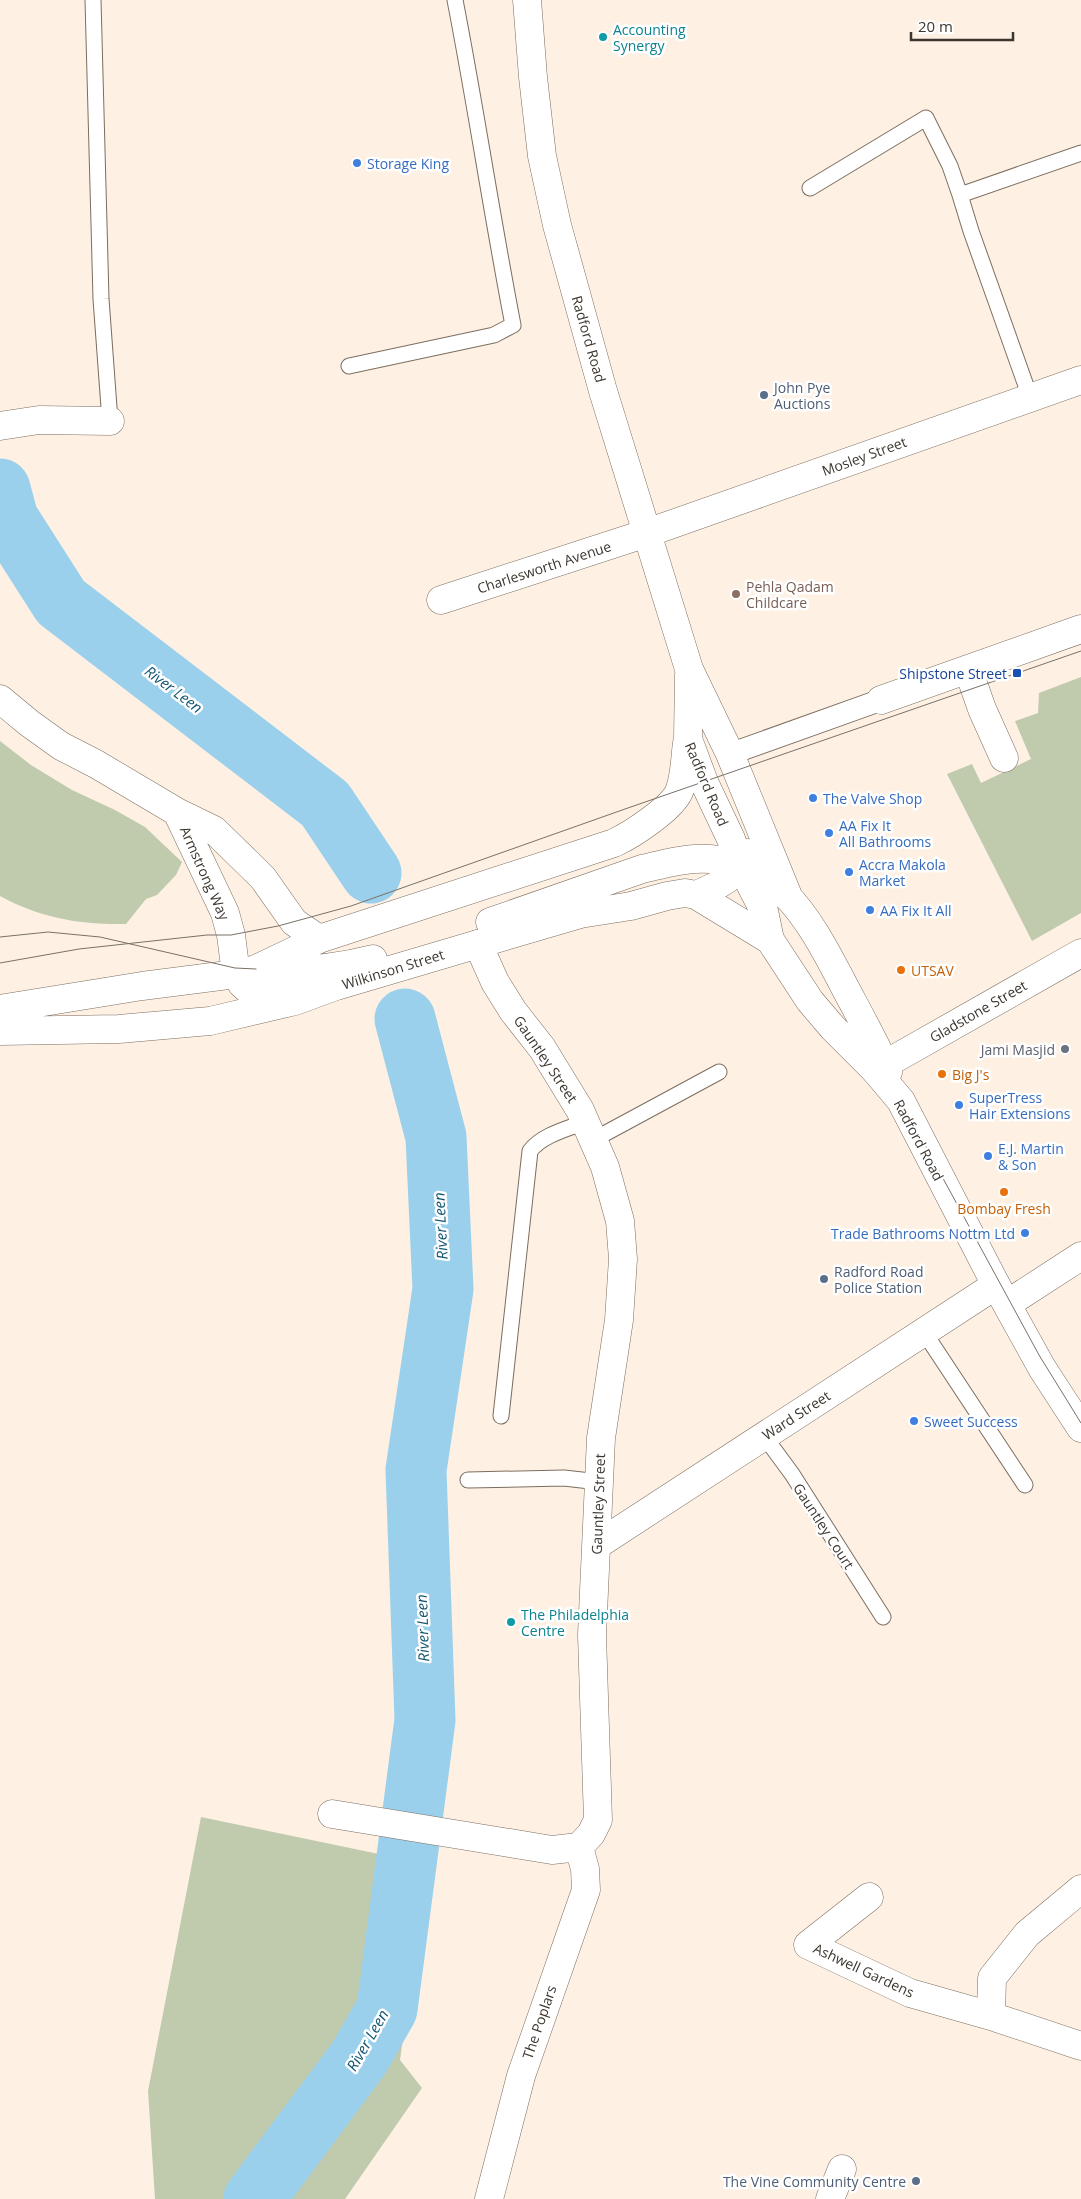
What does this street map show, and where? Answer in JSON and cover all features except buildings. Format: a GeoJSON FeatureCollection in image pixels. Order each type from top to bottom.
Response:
{"type":"FeatureCollection","features":[{"type":"Feature","properties":{"kind":"street","name":"Radford Road"},"geometry":{"type":"LineString","coordinates":[[527,0],[542,156],[557,225],[603,391],[689,669],[730,754],[788,896],[805,915],[820,940],[880,1067],[901,1101],[1001,1295],[1051,1383],[1081,1428]]}},
{"type":"Feature","properties":{"kind":"street","name":"Mosley Street"},"geometry":{"type":"LineString","coordinates":[[647,533],[1081,380]]}},
{"type":"Feature","properties":{"kind":"street"},"geometry":{"type":"LineString","coordinates":[[0,426],[39,420],[110,421]]}},
{"type":"Feature","properties":{"kind":"street","name":"Charlesworth Avenue"},"geometry":{"type":"LineString","coordinates":[[441,600],[647,533]]}},
{"type":"Feature","properties":{"kind":"street"},"geometry":{"type":"LineString","coordinates":[[730,754],[1081,629]]}},
{"type":"Feature","properties":{"kind":"street","name":"Radford Road"},"geometry":{"type":"LineString","coordinates":[[689,669],[688,738],[704,782],[741,866],[764,911],[770,940],[810,1001],[833,1028],[880,1067]]}},
{"type":"Feature","properties":{"kind":"street"},"geometry":{"type":"LineString","coordinates":[[968,669],[982,709],[1004,758]]}},
{"type":"Feature","properties":{"kind":"street","name":"Armstrong Way"},"geometry":{"type":"LineString","coordinates":[[0,699],[61,746],[96,764],[177,812],[214,830],[264,878],[294,922],[319,940]]}},
{"type":"Feature","properties":{"kind":"street"},"geometry":{"type":"LineString","coordinates":[[336,986],[253,994],[242,984],[246,972],[319,940],[593,850],[630,836],[648,823],[680,791],[688,738]]}},
{"type":"Feature","properties":{"kind":"street","name":"Radford Road"},"geometry":{"type":"LineString","coordinates":[[696,895],[728,880],[741,866],[752,844],[752,810]]}},
{"type":"Feature","properties":{"kind":"street","name":"Armstrong Way"},"geometry":{"type":"LineString","coordinates":[[177,812],[225,913],[231,935],[246,972]]}},
{"type":"Feature","properties":{"kind":"street"},"geometry":{"type":"LineString","coordinates":[[0,1009],[142,986],[246,972],[327,968],[413,949],[642,869],[669,862],[696,859],[741,866],[763,876],[788,896]]}},
{"type":"Feature","properties":{"kind":"street","name":"Wilkinson Street"},"geometry":{"type":"LineString","coordinates":[[0,1032],[119,1029],[210,1021],[295,1001],[336,986],[580,914],[631,906],[666,896],[685,893],[696,895]]}},
{"type":"Feature","properties":{"kind":"street"},"geometry":{"type":"LineString","coordinates":[[696,895],[770,940]]}},
{"type":"Feature","properties":{"kind":"street","name":"Gauntley Street"},"geometry":{"type":"LineString","coordinates":[[478,944],[504,997],[565,1082],[605,1167],[620,1221],[623,1260],[619,1320],[601,1438],[598,1545],[592,1635],[598,1820],[591,1834],[579,1847]]}},
{"type":"Feature","properties":{"kind":"street","name":"Gladstone Street"},"geometry":{"type":"LineString","coordinates":[[880,1067],[1081,953]]}},
{"type":"Feature","properties":{"kind":"street","name":"Ward Street"},"geometry":{"type":"LineString","coordinates":[[598,1545],[924,1332],[1081,1256]]}},
{"type":"Feature","properties":{"kind":"street"},"geometry":{"type":"LineString","coordinates":[[332,1814],[552,1850],[579,1847]]}},
{"type":"Feature","properties":{"kind":"street","name":"The Poplars"},"geometry":{"type":"LineString","coordinates":[[489,2199],[521,2076],[586,1890],[585,1869],[579,1847]]}},
{"type":"Feature","properties":{"kind":"street"},"geometry":{"type":"LineString","coordinates":[[990,2016],[992,1978],[1027,1934],[1081,1889]]}},
{"type":"Feature","properties":{"kind":"street","name":"Ashwell Gardens"},"geometry":{"type":"LineString","coordinates":[[869,1897],[808,1945],[910,1993],[990,2016],[1081,2046]]}},
{"type":"Feature","properties":{"kind":"street"},"geometry":{"type":"LineString","coordinates":[[830,2199],[842,2169]]}},
{"type":"Feature","properties":{"kind":"lane"},"geometry":{"type":"LineString","coordinates":[[93,0],[101,298],[110,421]]}},
{"type":"Feature","properties":{"kind":"lane"},"geometry":{"type":"LineString","coordinates":[[349,366],[494,335],[513,325],[455,0]]}},
{"type":"Feature","properties":{"kind":"lane"},"geometry":{"type":"LineString","coordinates":[[810,188],[926,118],[950,166],[970,231],[1030,397]]}},
{"type":"Feature","properties":{"kind":"lane"},"geometry":{"type":"LineString","coordinates":[[960,195],[1081,153]]}},
{"type":"Feature","properties":{"kind":"lane"},"geometry":{"type":"LineString","coordinates":[[501,1416],[530,1151],[535,1144],[550,1136],[589,1131],[719,1072]]}},
{"type":"Feature","properties":{"kind":"lane"},"geometry":{"type":"LineString","coordinates":[[924,1332],[1025,1485]]}},
{"type":"Feature","properties":{"kind":"lane","name":"Gauntley Court"},"geometry":{"type":"LineString","coordinates":[[764,1436],[792,1474],[883,1617]]}},
{"type":"Feature","properties":{"kind":"lane"},"geometry":{"type":"LineString","coordinates":[[468,1480],[564,1478],[599,1482]]}},
{"type":"Feature","properties":{"kind":"green space"},"geometry":{"type":"Polygon","coordinates":[[[1081,677],[1081,913],[1032,941],[947,774],[972,764],[981,783],[1031,759],[1015,721],[1038,713],[1039,693],[1081,677]]]}},
{"type":"Feature","properties":{"kind":"green space"},"geometry":{"type":"Polygon","coordinates":[[[0,741],[31,765],[72,790],[115,810],[145,827],[182,862],[176,875],[157,895],[146,899],[126,924],[93,923],[61,919],[30,910],[0,896],[0,741]]]}},
{"type":"Feature","properties":{"kind":"green space"},"geometry":{"type":"Polygon","coordinates":[[[201,1817],[427,1864],[400,2060],[422,2088],[345,2199],[155,2199],[148,2091],[201,1817]]]}},
{"type":"Feature","properties":{"kind":"waterway","name":"River Leen"},"geometry":{"type":"LineString","coordinates":[[0,489],[8,519],[61,602],[325,804],[371,873]]}},
{"type":"Feature","properties":{"kind":"waterway","name":"River Leen"},"geometry":{"type":"LineString","coordinates":[[254,2199],[359,2058],[387,2009],[425,1720],[416,1470],[443,1289],[436,1137],[405,1019]]}},
{"type":"Feature","properties":{"kind":"tram line"},"geometry":{"type":"LineString","coordinates":[[0,963],[79,949],[207,935],[231,935],[278,926],[351,906],[1081,651]]}},
{"type":"Feature","properties":{"kind":"tram line"},"geometry":{"type":"LineString","coordinates":[[0,937],[48,932],[100,937],[235,968],[256,969]]}},
{"type":"Feature","properties":{"kind":"tram line"},"geometry":{"type":"LineString","coordinates":[[901,1101],[1039,1355],[1081,1423]]}},
{"type":"Feature","properties":{"kind":"place","name":"Accounting Synergy"},"geometry":{"type":"Point","coordinates":[603,37]}},
{"type":"Feature","properties":{"kind":"place","name":"Storage King"},"geometry":{"type":"Point","coordinates":[357,163]}},
{"type":"Feature","properties":{"kind":"place","name":"John Pye Auctions"},"geometry":{"type":"Point","coordinates":[764,395]}},
{"type":"Feature","properties":{"kind":"place","name":"Pehla Qadam Childcare"},"geometry":{"type":"Point","coordinates":[736,594]}},
{"type":"Feature","properties":{"kind":"place","name":"Shipstone Street"},"geometry":{"type":"Point","coordinates":[1017,673]}},
{"type":"Feature","properties":{"kind":"place","name":"The Valve Shop"},"geometry":{"type":"Point","coordinates":[813,798]}},
{"type":"Feature","properties":{"kind":"place","name":"AA Fix It All Bathrooms"},"geometry":{"type":"Point","coordinates":[829,833]}},
{"type":"Feature","properties":{"kind":"place","name":"Accra Makola Market"},"geometry":{"type":"Point","coordinates":[849,872]}},
{"type":"Feature","properties":{"kind":"place","name":"AA Fix It All"},"geometry":{"type":"Point","coordinates":[870,910]}},
{"type":"Feature","properties":{"kind":"place","name":"UTSAV"},"geometry":{"type":"Point","coordinates":[901,970]}},
{"type":"Feature","properties":{"kind":"place","name":"Jami Masjid"},"geometry":{"type":"Point","coordinates":[1065,1049]}},
{"type":"Feature","properties":{"kind":"place","name":"Big J's"},"geometry":{"type":"Point","coordinates":[942,1074]}},
{"type":"Feature","properties":{"kind":"place","name":"SuperTress Hair Extensions"},"geometry":{"type":"Point","coordinates":[959,1105]}},
{"type":"Feature","properties":{"kind":"place","name":"E.J. Martin & Son"},"geometry":{"type":"Point","coordinates":[988,1156]}},
{"type":"Feature","properties":{"kind":"place","name":"Bombay Fresh"},"geometry":{"type":"Point","coordinates":[1004,1192]}},
{"type":"Feature","properties":{"kind":"place","name":"Trade Bathrooms Nottm Ltd"},"geometry":{"type":"Point","coordinates":[1025,1233]}},
{"type":"Feature","properties":{"kind":"place","name":"Radford Road Police Station"},"geometry":{"type":"Point","coordinates":[824,1279]}},
{"type":"Feature","properties":{"kind":"place","name":"Sweet Success"},"geometry":{"type":"Point","coordinates":[914,1421]}},
{"type":"Feature","properties":{"kind":"place","name":"The Philadelphia Centre"},"geometry":{"type":"Point","coordinates":[511,1622]}},
{"type":"Feature","properties":{"kind":"place","name":"The Vine Community Centre"},"geometry":{"type":"Point","coordinates":[916,2181]}}]}
